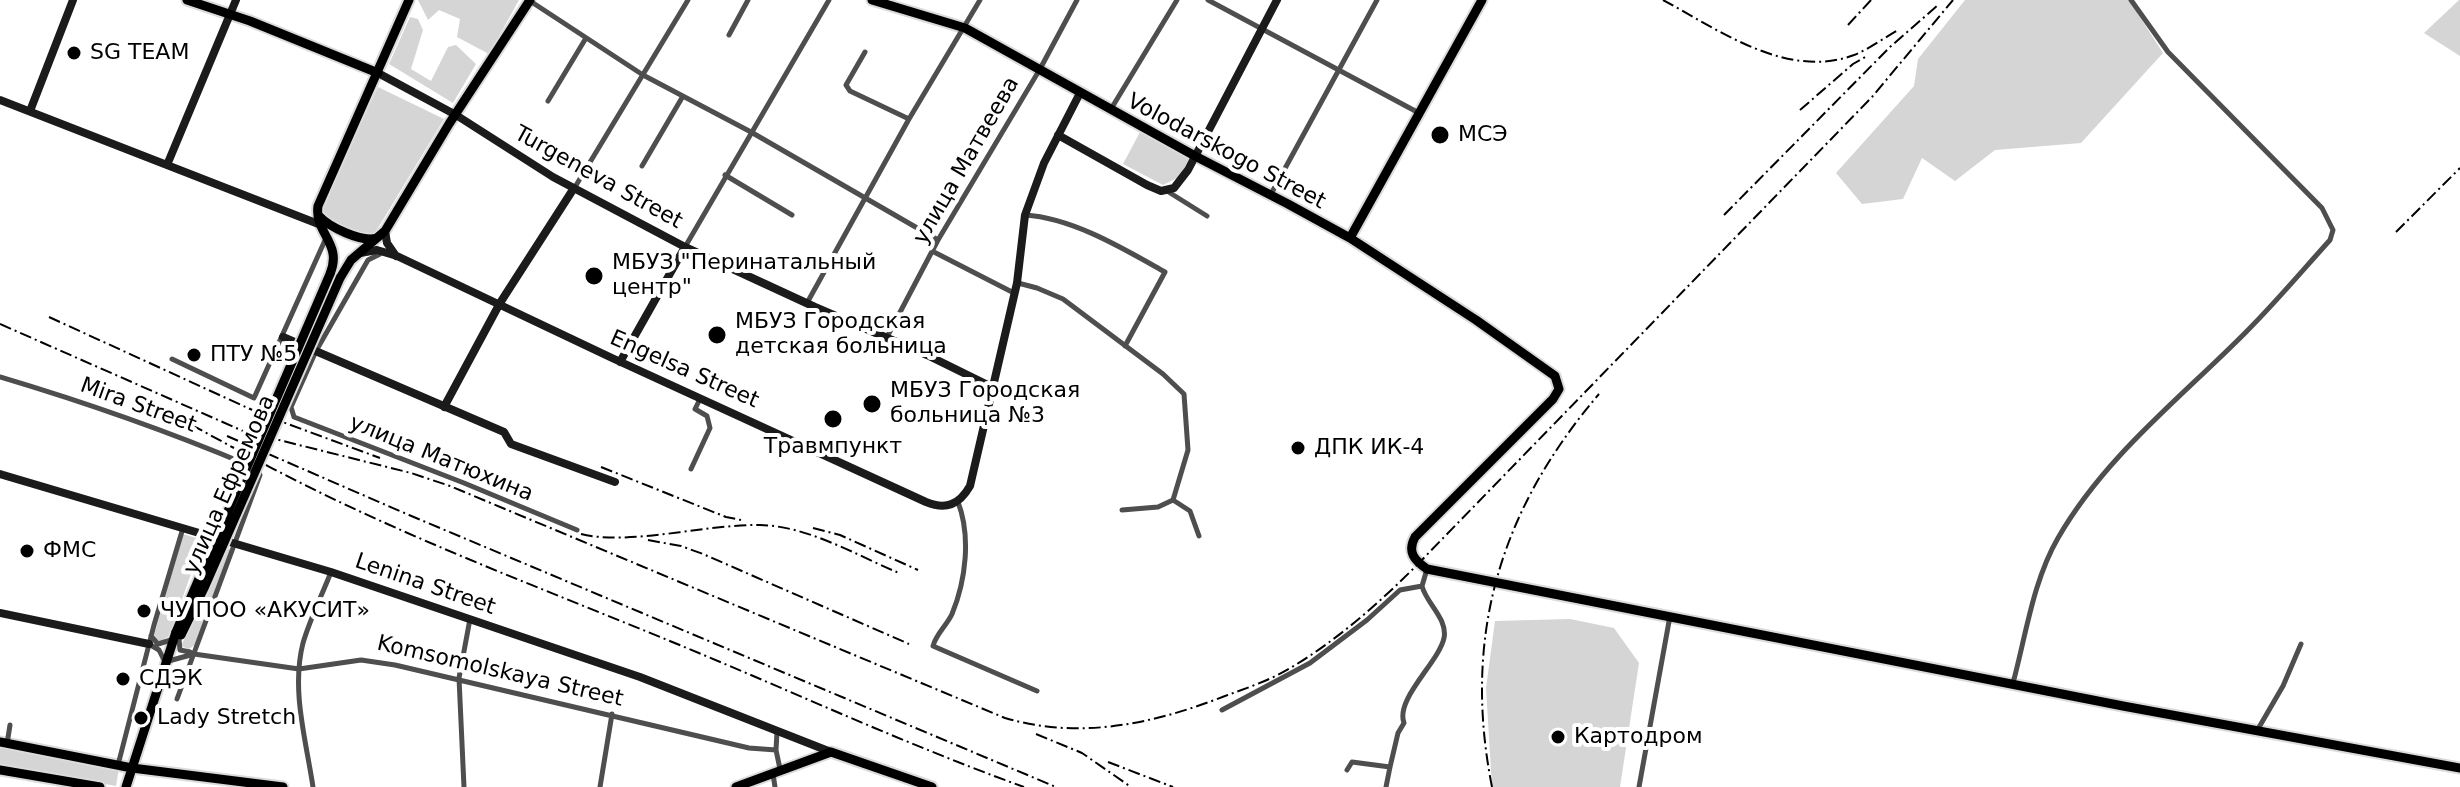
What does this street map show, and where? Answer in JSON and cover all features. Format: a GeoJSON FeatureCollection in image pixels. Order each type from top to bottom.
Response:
{"type":"FeatureCollection","features":[{"type":"Feature","properties":{"kind":"main road","name":"Turgeneva Street"},"geometry":{"type":"LineString","coordinates":[[187,0],[378,73]]}},
{"type":"Feature","properties":{"kind":"main road"},"geometry":{"type":"LineString","coordinates":[[384,232],[368,240],[326,222],[318,209],[409,0]]}},
{"type":"Feature","properties":{"kind":"main road","name":"улица Ефремова"},"geometry":{"type":"LineString","coordinates":[[126,787],[165,662],[340,278],[348,265],[384,232],[530,0]]}},
{"type":"Feature","properties":{"kind":"main road","name":"Volodarskogo Street"},"geometry":{"type":"LineString","coordinates":[[872,0],[965,28],[1350,238],[1558,380],[1557,394],[1415,537],[1410,550],[1427,569]]}},
{"type":"Feature","properties":{"kind":"main road"},"geometry":{"type":"LineString","coordinates":[[1350,238],[1482,0]]}},
{"type":"Feature","properties":{"kind":"main road","name":"улица Ефремова"},"geometry":{"type":"LineString","coordinates":[[177,636],[330,274],[334,255],[318,209]]}},
{"type":"Feature","properties":{"kind":"main road"},"geometry":{"type":"LineString","coordinates":[[1427,569],[2013,684],[2459,767]]}},
{"type":"Feature","properties":{"kind":"main road"},"geometry":{"type":"LineString","coordinates":[[4,743],[132,768],[283,787]]}},
{"type":"Feature","properties":{"kind":"main road"},"geometry":{"type":"LineString","coordinates":[[736,787],[831,752],[932,787]]}},
{"type":"Feature","properties":{"kind":"main road"},"geometry":{"type":"LineString","coordinates":[[0,770],[100,787]]}},
{"type":"Feature","properties":{"kind":"street"},"geometry":{"type":"LineString","coordinates":[[30,111],[73,0]]}},
{"type":"Feature","properties":{"kind":"street"},"geometry":{"type":"LineString","coordinates":[[167,165],[236,0]]}},
{"type":"Feature","properties":{"kind":"street"},"geometry":{"type":"LineString","coordinates":[[530,0],[643,75],[751,132],[938,240]]}},
{"type":"Feature","properties":{"kind":"street"},"geometry":{"type":"LineString","coordinates":[[444,407],[500,303],[688,0]]}},
{"type":"Feature","properties":{"kind":"street"},"geometry":{"type":"LineString","coordinates":[[729,35],[748,0]]}},
{"type":"Feature","properties":{"kind":"street"},"geometry":{"type":"LineString","coordinates":[[620,362],[725,175],[829,0]]}},
{"type":"Feature","properties":{"kind":"street"},"geometry":{"type":"LineString","coordinates":[[807,303],[909,119],[980,0]]}},
{"type":"Feature","properties":{"kind":"street","name":"улица Матвеева"},"geometry":{"type":"LineString","coordinates":[[886,339],[938,240],[1040,69],[1077,0]]}},
{"type":"Feature","properties":{"kind":"street"},"geometry":{"type":"LineString","coordinates":[[1111,110],[1177,0]]}},
{"type":"Feature","properties":{"kind":"street"},"geometry":{"type":"LineString","coordinates":[[1208,0],[1420,113]]}},
{"type":"Feature","properties":{"kind":"street"},"geometry":{"type":"LineString","coordinates":[[1167,191],[1181,181],[1277,0]]}},
{"type":"Feature","properties":{"kind":"street"},"geometry":{"type":"LineString","coordinates":[[1271,195],[1377,0]]}},
{"type":"Feature","properties":{"kind":"street"},"geometry":{"type":"LineString","coordinates":[[2013,684],[2039,580],[2057,540],[2085,497],[2161,412],[2248,330],[2330,240],[2333,230],[2322,208],[2168,52],[2131,0]]}},
{"type":"Feature","properties":{"kind":"street"},"geometry":{"type":"LineString","coordinates":[[548,101],[586,38]]}},
{"type":"Feature","properties":{"kind":"street"},"geometry":{"type":"LineString","coordinates":[[865,52],[846,85],[850,91],[909,119]]}},
{"type":"Feature","properties":{"kind":"street","name":"Turgeneva Street"},"geometry":{"type":"LineString","coordinates":[[378,73],[456,115],[574,188],[685,247],[994,388]]}},
{"type":"Feature","properties":{"kind":"street"},"geometry":{"type":"LineString","coordinates":[[1037,691],[933,646],[933,643],[958,598],[966,555],[965,520],[958,502],[970,486],[994,388],[995,370],[1017,283],[1025,215],[1044,163],[1080,93]]}},
{"type":"Feature","properties":{"kind":"street"},"geometry":{"type":"LineString","coordinates":[[642,166],[683,96]]}},
{"type":"Feature","properties":{"kind":"street"},"geometry":{"type":"LineString","coordinates":[[0,100],[303,216],[323,228]]}},
{"type":"Feature","properties":{"kind":"street"},"geometry":{"type":"LineString","coordinates":[[1058,135],[1147,185],[1167,191],[1207,216]]}},
{"type":"Feature","properties":{"kind":"street"},"geometry":{"type":"LineString","coordinates":[[725,175],[792,215]]}},
{"type":"Feature","properties":{"kind":"street"},"geometry":{"type":"LineString","coordinates":[[303,216],[311,215],[318,209]]}},
{"type":"Feature","properties":{"kind":"street"},"geometry":{"type":"LineString","coordinates":[[1025,215],[1083,231],[1165,272],[1125,346]]}},
{"type":"Feature","properties":{"kind":"street"},"geometry":{"type":"LineString","coordinates":[[303,216],[323,237],[317,262]]}},
{"type":"Feature","properties":{"kind":"street","name":"улица Ефремова"},"geometry":{"type":"LineString","coordinates":[[172,359],[254,398],[326,243],[323,228]]}},
{"type":"Feature","properties":{"kind":"street"},"geometry":{"type":"LineString","coordinates":[[384,232],[389,247],[397,256]]}},
{"type":"Feature","properties":{"kind":"street"},"geometry":{"type":"LineString","coordinates":[[360,254],[377,250],[397,256]]}},
{"type":"Feature","properties":{"kind":"street"},"geometry":{"type":"LineString","coordinates":[[932,251],[1012,292]]}},
{"type":"Feature","properties":{"kind":"street"},"geometry":{"type":"LineString","coordinates":[[316,351],[368,260],[379,254],[397,256]]}},
{"type":"Feature","properties":{"kind":"street","name":"Engelsa Street"},"geometry":{"type":"LineString","coordinates":[[397,256],[620,362],[940,507],[958,502]]}},
{"type":"Feature","properties":{"kind":"street"},"geometry":{"type":"LineString","coordinates":[[1017,283],[1059,297],[1163,374],[1184,394],[1188,450],[1173,500],[1158,507],[1122,510]]}},
{"type":"Feature","properties":{"kind":"street"},"geometry":{"type":"LineString","coordinates":[[283,337],[504,432],[511,444],[615,482]]}},
{"type":"Feature","properties":{"kind":"street","name":"улица Матюхина"},"geometry":{"type":"LineString","coordinates":[[316,351],[291,407],[294,417],[577,530]]}},
{"type":"Feature","properties":{"kind":"street","name":"Mira Street"},"geometry":{"type":"LineString","coordinates":[[0,377],[64,396],[198,444],[257,469],[260,475]]}},
{"type":"Feature","properties":{"kind":"street"},"geometry":{"type":"LineString","coordinates":[[691,469],[710,428],[707,416],[695,409],[701,398]]}},
{"type":"Feature","properties":{"kind":"street","name":"Lenina Street"},"geometry":{"type":"LineString","coordinates":[[0,474],[331,572],[640,677],[831,752]]}},
{"type":"Feature","properties":{"kind":"street","name":"улица Ефремова"},"geometry":{"type":"LineString","coordinates":[[177,699],[260,475]]}},
{"type":"Feature","properties":{"kind":"street"},"geometry":{"type":"LineString","coordinates":[[1173,500],[1190,511],[1199,536]]}},
{"type":"Feature","properties":{"kind":"street","name":"улица Ефремова"},"geometry":{"type":"LineString","coordinates":[[118,765],[183,527]]}},
{"type":"Feature","properties":{"kind":"street"},"geometry":{"type":"LineString","coordinates":[[1386,787],[1407,701],[1439,650],[1445,634],[1422,586],[1427,569]]}},
{"type":"Feature","properties":{"kind":"street"},"geometry":{"type":"LineString","coordinates":[[313,787],[298,695],[299,669],[303,642],[331,572]]}},
{"type":"Feature","properties":{"kind":"street"},"geometry":{"type":"LineString","coordinates":[[1222,710],[1276,683],[1338,644],[1400,590],[1422,586]]}},
{"type":"Feature","properties":{"kind":"street"},"geometry":{"type":"LineString","coordinates":[[0,613],[24,622],[150,639],[161,645],[177,636],[179,647],[185,652],[197,646]]}},
{"type":"Feature","properties":{"kind":"street"},"geometry":{"type":"LineString","coordinates":[[1639,787],[1670,616]]}},
{"type":"Feature","properties":{"kind":"street"},"geometry":{"type":"LineString","coordinates":[[464,787],[459,678],[470,619]]}},
{"type":"Feature","properties":{"kind":"street"},"geometry":{"type":"LineString","coordinates":[[150,639],[165,662],[194,654]]}},
{"type":"Feature","properties":{"kind":"street"},"geometry":{"type":"LineString","coordinates":[[2258,729],[2283,686],[2301,644]]}},
{"type":"Feature","properties":{"kind":"street","name":"Komsomolskaya Street"},"geometry":{"type":"LineString","coordinates":[[194,654],[299,669],[361,660],[459,678],[698,737],[749,748],[776,750]]}},
{"type":"Feature","properties":{"kind":"street"},"geometry":{"type":"LineString","coordinates":[[600,787],[612,714]]}},
{"type":"Feature","properties":{"kind":"street"},"geometry":{"type":"LineString","coordinates":[[4,743],[10,725]]}},
{"type":"Feature","properties":{"kind":"street"},"geometry":{"type":"LineString","coordinates":[[775,787],[777,731]]}},
{"type":"Feature","properties":{"kind":"street"},"geometry":{"type":"LineString","coordinates":[[1347,770],[1352,762],[1390,767]]}},
{"type":"Feature","properties":{"kind":"shaded area"},"geometry":{"type":"Polygon","coordinates":[[[418,0],[519,0],[489,54],[457,37],[460,19],[439,10],[428,20],[418,0]]]}},
{"type":"Feature","properties":{"kind":"shaded area"},"geometry":{"type":"Polygon","coordinates":[[[1965,0],[2129,0],[2163,53],[2081,143],[1995,150],[1955,181],[1922,158],[1903,199],[1862,204],[1836,173],[1914,86],[1918,59],[1965,0]]]}},
{"type":"Feature","properties":{"kind":"shaded area"},"geometry":{"type":"Polygon","coordinates":[[[2460,0],[2460,56],[2424,33],[2460,0]]]}},
{"type":"Feature","properties":{"kind":"shaded area"},"geometry":{"type":"Polygon","coordinates":[[[410,17],[418,19],[423,30],[411,69],[431,81],[448,47],[456,45],[476,64],[453,103],[389,64],[410,17]]]}},
{"type":"Feature","properties":{"kind":"shaded area"},"geometry":{"type":"Polygon","coordinates":[[[378,87],[444,119],[378,228],[364,237],[323,218],[321,208],[378,87]]]}},
{"type":"Feature","properties":{"kind":"shaded area"},"geometry":{"type":"Polygon","coordinates":[[[1140,132],[1190,158],[1179,177],[1163,185],[1123,164],[1140,132]]]}},
{"type":"Feature","properties":{"kind":"shaded area"},"geometry":{"type":"Polygon","coordinates":[[[183,534],[203,540],[169,636],[160,642],[154,635],[183,534]]]}},
{"type":"Feature","properties":{"kind":"shaded area"},"geometry":{"type":"Polygon","coordinates":[[[225,548],[230,549],[228,556],[195,645],[189,649],[183,647],[182,644],[225,548]]]}},
{"type":"Feature","properties":{"kind":"shaded area","name":"Картодром"},"geometry":{"type":"Polygon","coordinates":[[[1570,619],[1614,628],[1639,663],[1620,787],[1492,787],[1486,688],[1495,621],[1570,619]]]}},
{"type":"Feature","properties":{"kind":"shaded area"},"geometry":{"type":"Polygon","coordinates":[[[0,744],[119,768],[116,786],[0,765],[0,744]]]}},
{"type":"Feature","properties":{"kind":"railway"},"geometry":{"type":"LineString","coordinates":[[1663,0],[1754,48],[1804,61],[1829,61],[1854,55],[1898,30]]}},
{"type":"Feature","properties":{"kind":"railway"},"geometry":{"type":"LineString","coordinates":[[1848,25],[1871,0]]}},
{"type":"Feature","properties":{"kind":"railway"},"geometry":{"type":"LineString","coordinates":[[0,324],[243,431],[411,473],[450,486],[1005,718],[1061,728],[1116,726],[1198,706],[1267,680],[1309,657],[1371,608],[1415,567],[1872,97],[1953,0]]}},
{"type":"Feature","properties":{"kind":"railway"},"geometry":{"type":"LineString","coordinates":[[1724,215],[1890,47],[1937,6]]}},
{"type":"Feature","properties":{"kind":"railway"},"geometry":{"type":"LineString","coordinates":[[1800,110],[1853,64],[1867,56]]}},
{"type":"Feature","properties":{"kind":"railway"},"geometry":{"type":"LineString","coordinates":[[2396,232],[2460,168]]}},
{"type":"Feature","properties":{"kind":"railway"},"geometry":{"type":"LineString","coordinates":[[49,317],[261,414],[380,458]]}},
{"type":"Feature","properties":{"kind":"railway"},"geometry":{"type":"LineString","coordinates":[[1492,787],[1484,732],[1482,678],[1487,627],[1497,577],[1536,483],[1599,394]]}},
{"type":"Feature","properties":{"kind":"railway"},"geometry":{"type":"LineString","coordinates":[[153,404],[234,448]]}},
{"type":"Feature","properties":{"kind":"railway"},"geometry":{"type":"LineString","coordinates":[[227,436],[1056,787]]}},
{"type":"Feature","properties":{"kind":"railway"},"geometry":{"type":"LineString","coordinates":[[266,465],[463,557],[1024,787]]}},
{"type":"Feature","properties":{"kind":"railway"},"geometry":{"type":"LineString","coordinates":[[601,467],[726,517],[741,520]]}},
{"type":"Feature","properties":{"kind":"railway"},"geometry":{"type":"LineString","coordinates":[[581,534],[622,538],[739,526],[778,527],[814,536],[899,573]]}},
{"type":"Feature","properties":{"kind":"railway"},"geometry":{"type":"LineString","coordinates":[[813,528],[840,535],[918,570]]}},
{"type":"Feature","properties":{"kind":"railway"},"geometry":{"type":"LineString","coordinates":[[648,540],[703,554],[909,644]]}},
{"type":"Feature","properties":{"kind":"railway"},"geometry":{"type":"LineString","coordinates":[[1036,734],[1082,753],[1131,787]]}},
{"type":"Feature","properties":{"kind":"railway"},"geometry":{"type":"LineString","coordinates":[[1108,762],[1173,787]]}},
{"type":"Feature","properties":{"kind":"place","name":"SG TEAM"},"geometry":{"type":"Point","coordinates":[74,53]}},
{"type":"Feature","properties":{"kind":"place","name":"МСЭ"},"geometry":{"type":"Point","coordinates":[1440,135]}},
{"type":"Feature","properties":{"kind":"place","name":"МБУЗ \"Перинатальный центр\""},"geometry":{"type":"Point","coordinates":[594,276]}},
{"type":"Feature","properties":{"kind":"place","name":"МБУЗ Городская детская больница"},"geometry":{"type":"Point","coordinates":[717,335]}},
{"type":"Feature","properties":{"kind":"place","name":"ПТУ №5"},"geometry":{"type":"Point","coordinates":[194,355]}},
{"type":"Feature","properties":{"kind":"place","name":"МБУЗ Городская больница №3"},"geometry":{"type":"Point","coordinates":[872,404]}},
{"type":"Feature","properties":{"kind":"place","name":"Травмпункт"},"geometry":{"type":"Point","coordinates":[833,419]}},
{"type":"Feature","properties":{"kind":"place","name":"ДПК ИК-4"},"geometry":{"type":"Point","coordinates":[1298,448]}},
{"type":"Feature","properties":{"kind":"place","name":"ФМС"},"geometry":{"type":"Point","coordinates":[27,551]}},
{"type":"Feature","properties":{"kind":"place","name":"ЧУ ПОО «АКУСИТ»"},"geometry":{"type":"Point","coordinates":[144,611]}},
{"type":"Feature","properties":{"kind":"place","name":"СДЭК"},"geometry":{"type":"Point","coordinates":[123,679]}},
{"type":"Feature","properties":{"kind":"place","name":"Lady Stretch"},"geometry":{"type":"Point","coordinates":[141,718]}},
{"type":"Feature","properties":{"kind":"place","name":"Картодром"},"geometry":{"type":"Point","coordinates":[1558,737]}}]}
